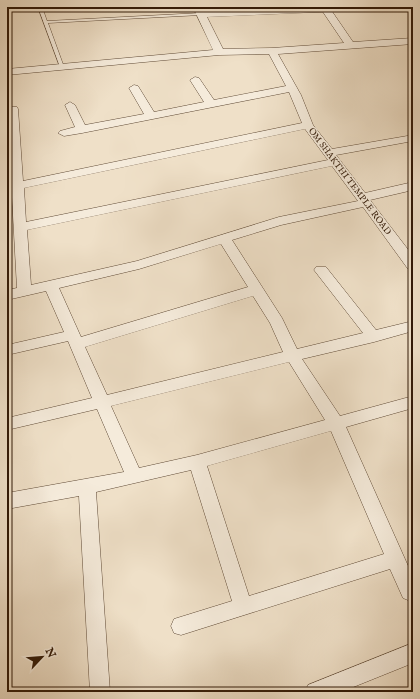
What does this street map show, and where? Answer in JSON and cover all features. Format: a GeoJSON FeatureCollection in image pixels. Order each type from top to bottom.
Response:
{"type":"FeatureCollection","features":[{"type":"Feature","properties":{"kind":"street"},"geometry":{"type":"LineString","coordinates":[[219,52],[200,10],[325,8],[350,45]]}},
{"type":"Feature","properties":{"kind":"street"},"geometry":{"type":"LineString","coordinates":[[7,72],[219,52],[413,41]]}},
{"type":"Feature","properties":{"kind":"street","name":"OM SHAKTHI TEMPLE ROAD"},"geometry":{"type":"LineString","coordinates":[[272,50],[296,95],[308,125],[413,266]]}},
{"type":"Feature","properties":{"kind":"street"},"geometry":{"type":"LineString","coordinates":[[195,80],[212,104]]}},
{"type":"Feature","properties":{"kind":"street"},"geometry":{"type":"LineString","coordinates":[[134,88],[151,116]]}},
{"type":"Feature","properties":{"kind":"street"},"geometry":{"type":"LineString","coordinates":[[64,133],[291,88]]}},
{"type":"Feature","properties":{"kind":"street"},"geometry":{"type":"LineString","coordinates":[[70,105],[82,130]]}},
{"type":"Feature","properties":{"kind":"street"},"geometry":{"type":"LineString","coordinates":[[7,109],[13,109],[24,292]]}},
{"type":"Feature","properties":{"kind":"street"},"geometry":{"type":"LineString","coordinates":[[18,186],[308,125]]}},
{"type":"Feature","properties":{"kind":"street"},"geometry":{"type":"LineString","coordinates":[[20,227],[413,138]]}},
{"type":"Feature","properties":{"kind":"street"},"geometry":{"type":"LineString","coordinates":[[7,295],[139,265],[279,221],[413,186]]}},
{"type":"Feature","properties":{"kind":"street"},"geometry":{"type":"LineString","coordinates":[[224,238],[277,322],[292,355],[336,423],[410,592],[413,591]]}},
{"type":"Feature","properties":{"kind":"street"},"geometry":{"type":"LineString","coordinates":[[321,270],[374,336]]}},
{"type":"Feature","properties":{"kind":"street"},"geometry":{"type":"LineString","coordinates":[[51,285],[134,476]]}},
{"type":"Feature","properties":{"kind":"street"},"geometry":{"type":"LineString","coordinates":[[7,350],[75,339],[256,290]]}},
{"type":"Feature","properties":{"kind":"street"},"geometry":{"type":"LineString","coordinates":[[7,424],[413,326]]}},
{"type":"Feature","properties":{"kind":"street"},"geometry":{"type":"LineString","coordinates":[[7,501],[87,487],[197,462],[413,402]]}},
{"type":"Feature","properties":{"kind":"street"},"geometry":{"type":"LineString","coordinates":[[197,462],[244,606]]}},
{"type":"Feature","properties":{"kind":"street"},"geometry":{"type":"LineString","coordinates":[[87,487],[100,692]]}},
{"type":"Feature","properties":{"kind":"street"},"geometry":{"type":"LineString","coordinates":[[181,626],[395,559]]}},
{"type":"Feature","properties":{"kind":"street"},"geometry":{"type":"LineString","coordinates":[[315,692],[413,653]]}},
{"type":"Feature","properties":{"kind":"lane"},"geometry":{"type":"LineString","coordinates":[[40,7],[47,22],[62,67]]}},
{"type":"Feature","properties":{"kind":"lane"},"geometry":{"type":"LineString","coordinates":[[325,8],[360,7]]}},
{"type":"Feature","properties":{"kind":"lane"},"geometry":{"type":"LineString","coordinates":[[47,22],[200,10]]}}]}
